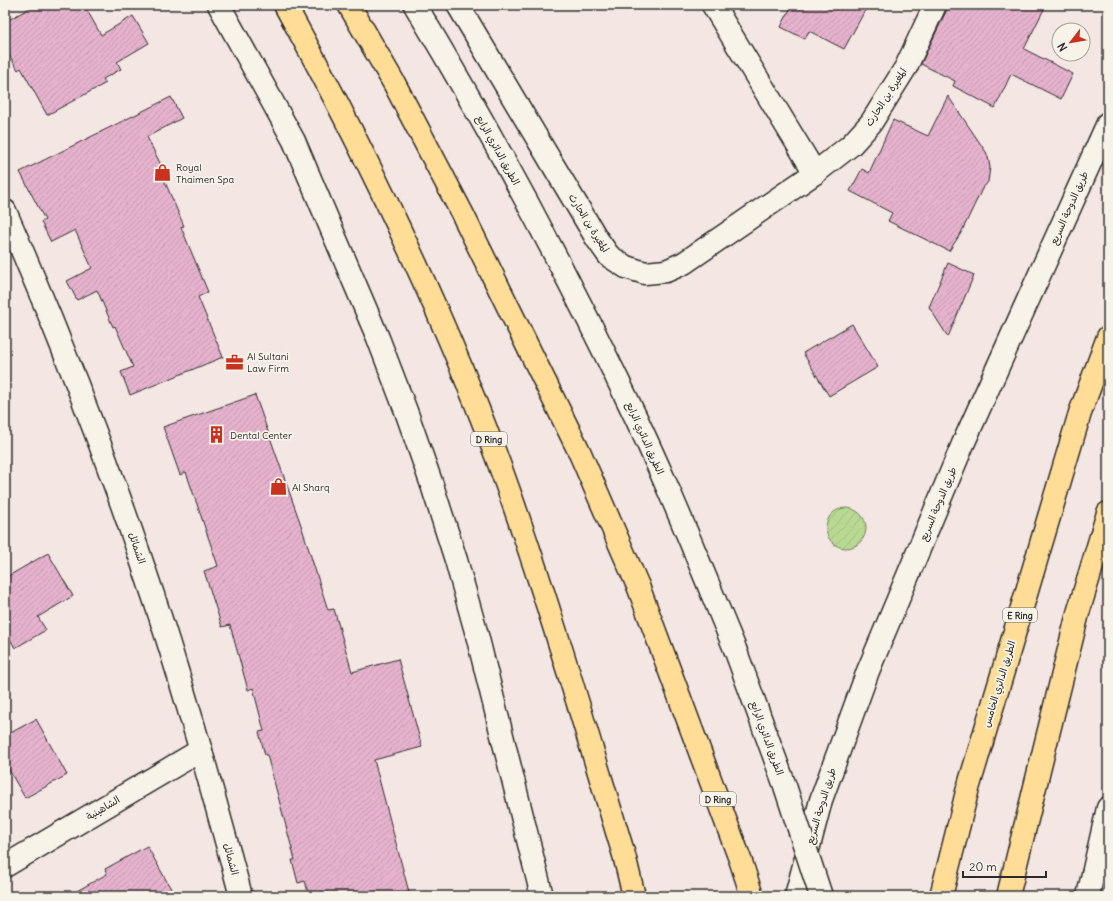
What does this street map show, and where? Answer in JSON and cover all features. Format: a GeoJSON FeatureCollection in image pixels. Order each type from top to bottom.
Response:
{"type":"FeatureCollection","features":[{"type":"Feature","properties":{"kind":"main road","name":"D Ring"},"geometry":{"type":"LineString","coordinates":[[285,5],[325,78],[374,176],[420,274],[470,390],[509,493],[548,604],[624,855],[634,896]]}},
{"type":"Feature","properties":{"kind":"main road","name":"D Ring"},"geometry":{"type":"LineString","coordinates":[[349,5],[394,83],[458,206],[579,451],[638,586],[741,862],[752,896]]}},
{"type":"Feature","properties":{"kind":"main road","name":"الطريق الدائري الخامس"},"geometry":{"type":"LineString","coordinates":[[941,896],[967,792],[1080,413],[1108,337]]}},
{"type":"Feature","properties":{"kind":"main road"},"geometry":{"type":"LineString","coordinates":[[1008,896],[1078,613],[1108,513]]}},
{"type":"Feature","properties":{"kind":"street"},"geometry":{"type":"LineString","coordinates":[[219,5],[294,141],[378,338],[406,412],[432,485],[458,567],[479,643],[542,896]]}},
{"type":"Feature","properties":{"kind":"street","name":"الطريق الدائري الرابع"},"geometry":{"type":"LineString","coordinates":[[415,5],[450,63],[509,170],[584,312],[648,445],[735,649],[785,786],[821,896]]}},
{"type":"Feature","properties":{"kind":"street","name":"المغيرة بن الحارث"},"geometry":{"type":"LineString","coordinates":[[458,5],[597,239],[609,256],[626,268],[645,273],[666,271],[684,263],[815,173],[851,145],[871,122],[906,67],[935,5]]}},
{"type":"Feature","properties":{"kind":"street"},"geometry":{"type":"LineString","coordinates":[[713,5],[815,173]]}},
{"type":"Feature","properties":{"kind":"street","name":"طريق الدوحة السريع"},"geometry":{"type":"LineString","coordinates":[[796,896],[821,800],[868,671],[963,444],[1108,123]]}},
{"type":"Feature","properties":{"kind":"street","name":"الشمائل"},"geometry":{"type":"LineString","coordinates":[[5,211],[55,328],[110,469],[153,595],[201,750],[241,896]]}},
{"type":"Feature","properties":{"kind":"street","name":"الشاهينية"},"geometry":{"type":"LineString","coordinates":[[5,866],[201,750]]}},
{"type":"Feature","properties":{"kind":"street"},"geometry":{"type":"LineString","coordinates":[[1088,896],[1108,808]]}},
{"type":"Feature","properties":{"kind":"green space"},"geometry":{"type":"Polygon","coordinates":[[[850,508],[857,511],[863,517],[866,528],[865,536],[857,545],[850,548],[842,548],[835,545],[827,536],[826,524],[829,517],[838,509],[850,508]]]}},
{"type":"Feature","properties":{"kind":"building"},"geometry":{"type":"Polygon","coordinates":[[[35,5],[84,5],[101,35],[133,16],[149,43],[117,62],[121,69],[103,79],[106,83],[47,115],[21,68],[18,70],[5,48],[5,22],[35,5]]]}},
{"type":"Feature","properties":{"kind":"building"},"geometry":{"type":"Polygon","coordinates":[[[792,5],[868,5],[844,49],[809,31],[805,39],[781,27],[792,5]]]}},
{"type":"Feature","properties":{"kind":"building"},"geometry":{"type":"Polygon","coordinates":[[[949,5],[1046,5],[1024,49],[1073,74],[1061,99],[1011,74],[995,108],[953,86],[955,81],[921,64],[949,5]]]}},
{"type":"Feature","properties":{"kind":"building"},"geometry":{"type":"Polygon","coordinates":[[[948,96],[986,152],[990,167],[988,182],[982,189],[961,233],[949,251],[888,221],[892,213],[850,191],[862,169],[869,173],[893,120],[928,136],[948,96]]]}},
{"type":"Feature","properties":{"kind":"building"},"geometry":{"type":"Polygon","coordinates":[[[171,97],[182,118],[147,137],[162,167],[159,168],[184,226],[181,227],[208,292],[198,297],[223,357],[130,395],[121,372],[133,367],[97,290],[77,300],[67,281],[92,268],[75,230],[51,242],[41,222],[45,220],[20,172],[171,97]]]}},
{"type":"Feature","properties":{"kind":"building"},"geometry":{"type":"Polygon","coordinates":[[[948,263],[974,275],[948,337],[929,307],[948,263]]]}},
{"type":"Feature","properties":{"kind":"building"},"geometry":{"type":"Polygon","coordinates":[[[852,324],[878,367],[829,396],[803,353],[852,324]]]}},
{"type":"Feature","properties":{"kind":"building"},"geometry":{"type":"Polygon","coordinates":[[[255,395],[301,525],[328,610],[334,609],[352,672],[398,659],[422,747],[374,760],[410,896],[309,896],[305,881],[298,883],[292,860],[295,860],[267,755],[265,755],[259,732],[264,731],[253,688],[248,690],[230,625],[222,627],[204,571],[218,566],[186,472],[180,475],[163,427],[255,395]]]}},
{"type":"Feature","properties":{"kind":"building"},"geometry":{"type":"Polygon","coordinates":[[[48,553],[73,596],[38,617],[46,630],[15,648],[5,630],[5,578],[48,553]]]}},
{"type":"Feature","properties":{"kind":"building"},"geometry":{"type":"Polygon","coordinates":[[[36,719],[67,775],[25,798],[5,763],[5,736],[36,719]]]}},
{"type":"Feature","properties":{"kind":"building"},"geometry":{"type":"Polygon","coordinates":[[[147,846],[175,896],[68,896],[107,874],[105,869],[147,846]]]}},
{"type":"Feature","properties":{"kind":"place","name":"Royal Thaimen Spa"},"geometry":{"type":"Point","coordinates":[163,173]}},
{"type":"Feature","properties":{"kind":"place","name":"Al Sultani Law Firm"},"geometry":{"type":"Point","coordinates":[234,362]}},
{"type":"Feature","properties":{"kind":"place","name":"Dental Center"},"geometry":{"type":"Point","coordinates":[217,435]}},
{"type":"Feature","properties":{"kind":"place","name":"Al Sharq"},"geometry":{"type":"Point","coordinates":[279,487]}}]}
